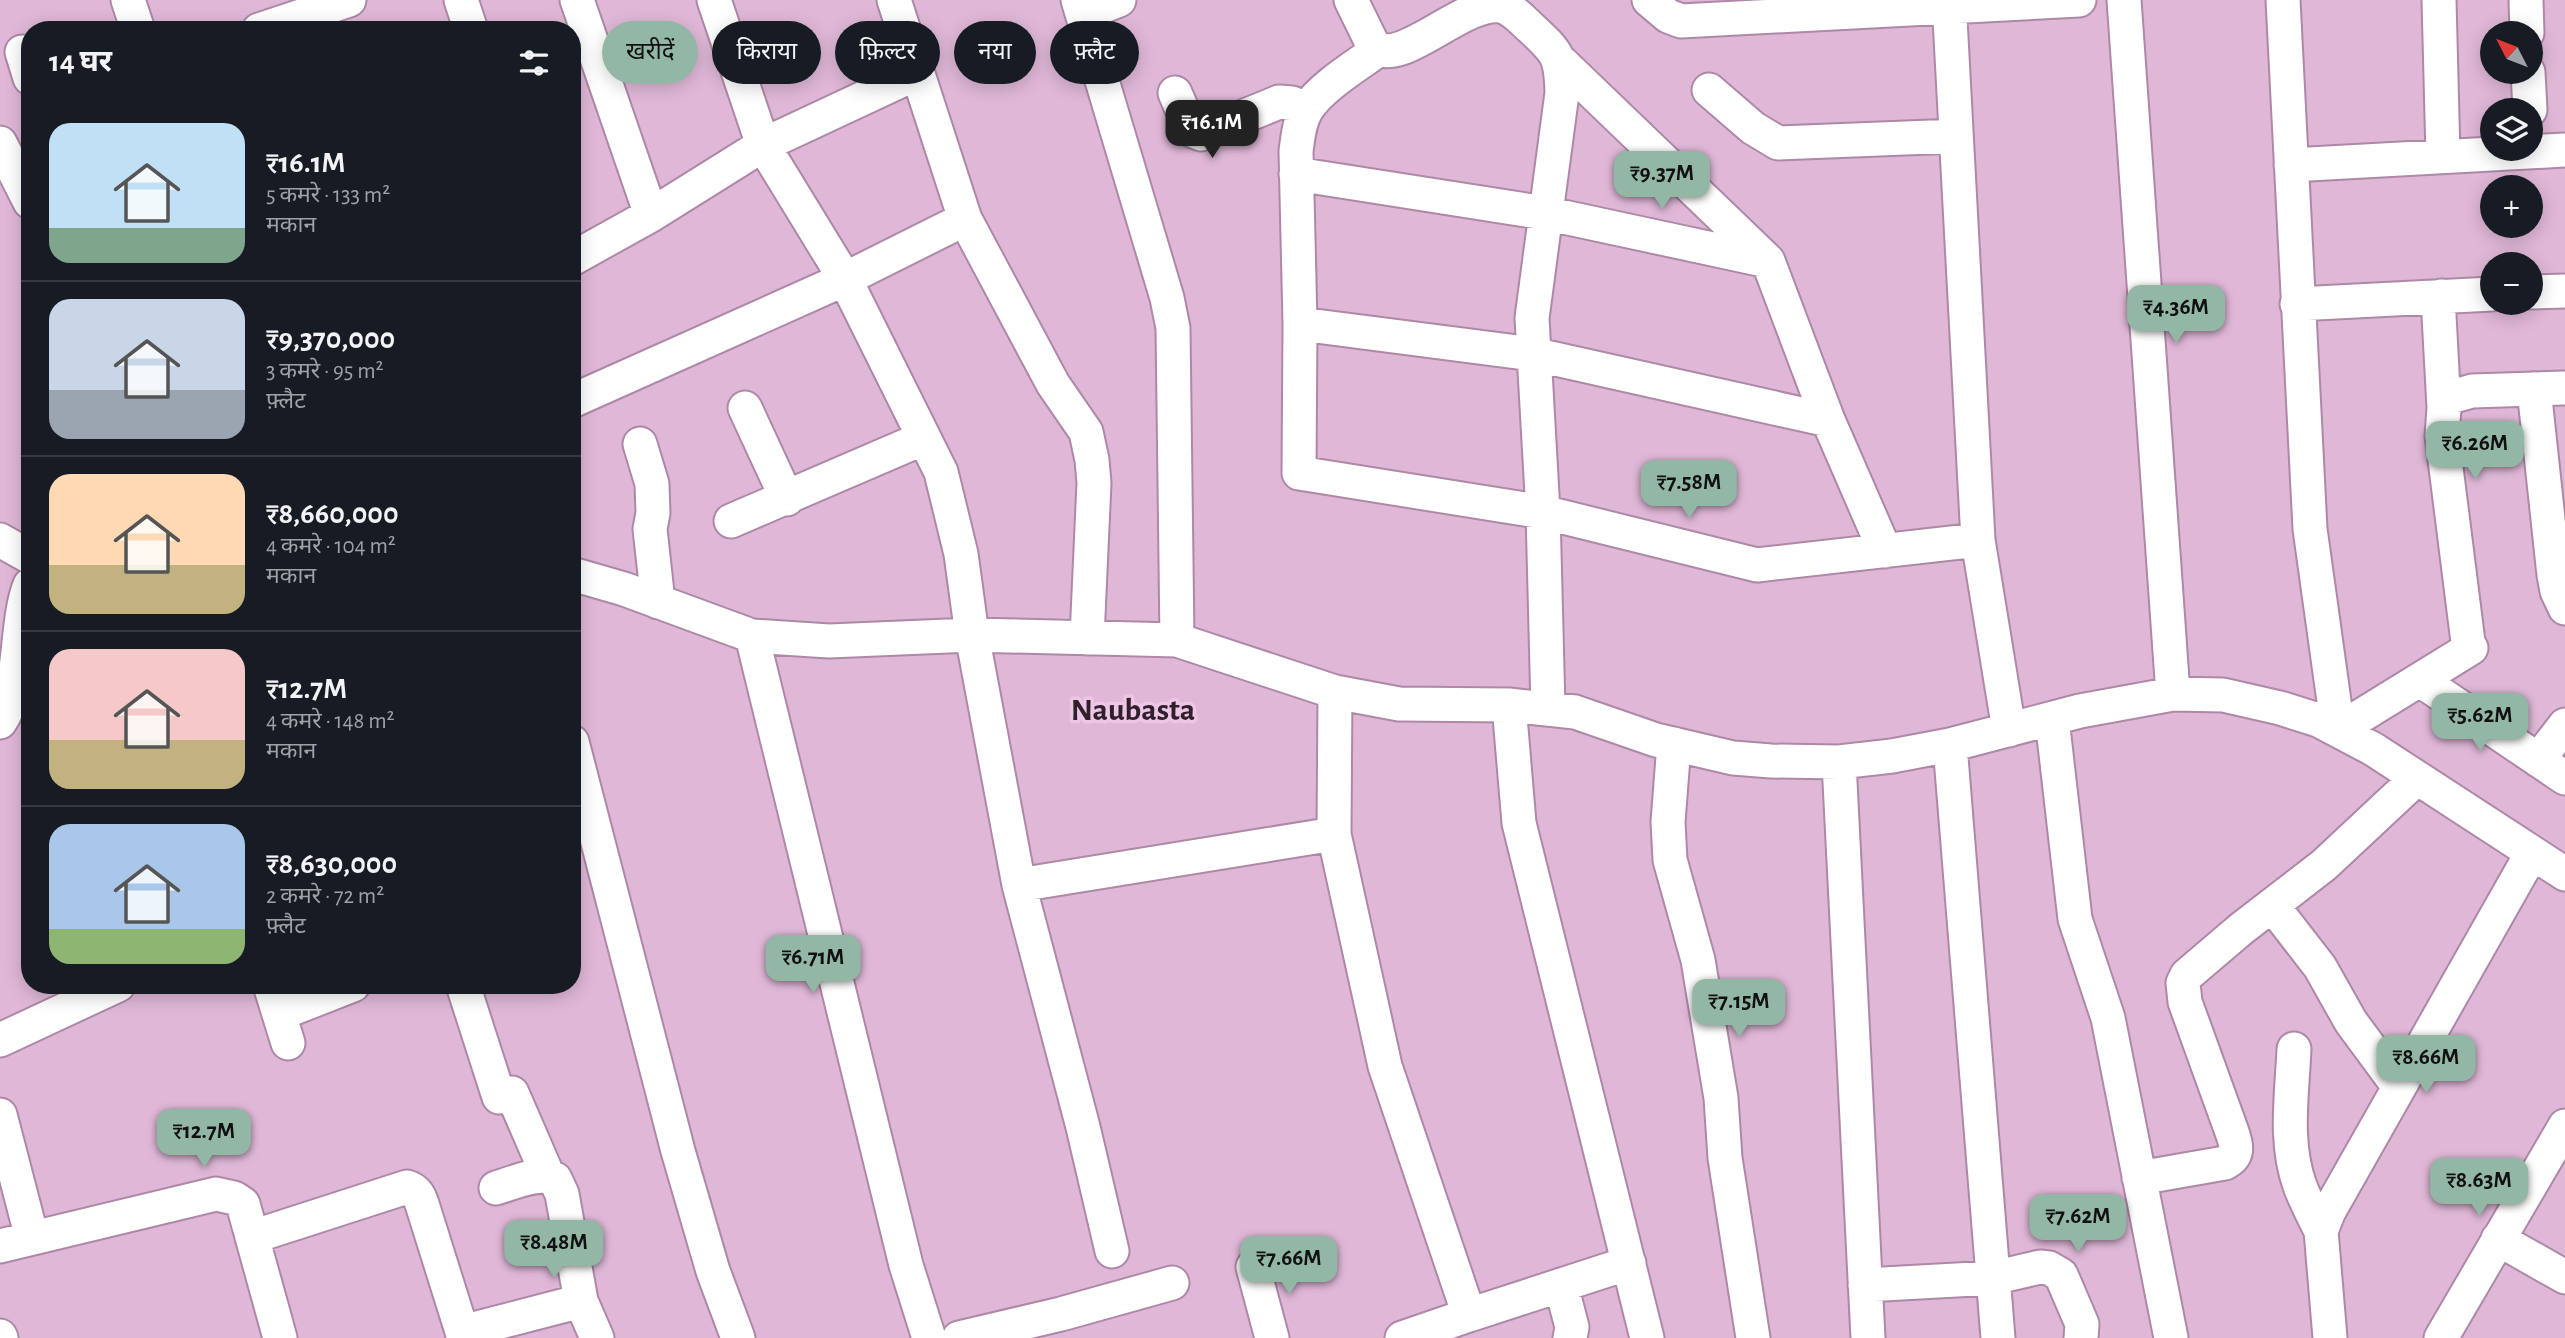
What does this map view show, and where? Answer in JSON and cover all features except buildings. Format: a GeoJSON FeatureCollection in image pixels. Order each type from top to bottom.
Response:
{"type":"FeatureCollection","features":[{"type":"Feature","properties":{"kind":"street"},"geometry":{"type":"LineString","coordinates":[[128,0],[135,21]]}},
{"type":"Feature","properties":{"kind":"street"},"geometry":{"type":"LineString","coordinates":[[311,21],[349,0]]}},
{"type":"Feature","properties":{"kind":"street"},"geometry":{"type":"LineString","coordinates":[[461,0],[468,21]]}},
{"type":"Feature","properties":{"kind":"street"},"geometry":{"type":"LineString","coordinates":[[577,0],[651,215]]}},
{"type":"Feature","properties":{"kind":"street"},"geometry":{"type":"LineString","coordinates":[[714,0],[763,145],[845,279],[941,472],[961,554],[972,635],[1019,885],[1083,1127],[1112,1251]]}},
{"type":"Feature","properties":{"kind":"street"},"geometry":{"type":"LineString","coordinates":[[894,0],[901,21]]}},
{"type":"Feature","properties":{"kind":"street"},"geometry":{"type":"LineString","coordinates":[[1119,0],[1081,7],[1174,328],[1177,639]]}},
{"type":"Feature","properties":{"kind":"street"},"geometry":{"type":"LineString","coordinates":[[1350,0],[1378,50]]}},
{"type":"Feature","properties":{"kind":"street"},"geometry":{"type":"LineString","coordinates":[[1649,0],[1668,16],[1681,21],[1949,3],[2080,0]]}},
{"type":"Feature","properties":{"kind":"street"},"geometry":{"type":"LineString","coordinates":[[2124,0],[2173,694]]}},
{"type":"Feature","properties":{"kind":"street"},"geometry":{"type":"LineString","coordinates":[[2283,0],[2310,529],[2338,730]]}},
{"type":"Feature","properties":{"kind":"street"},"geometry":{"type":"LineString","coordinates":[[2439,0],[2443,156]]}},
{"type":"Feature","properties":{"kind":"street"},"geometry":{"type":"LineString","coordinates":[[2526,0],[2527,21]]}},
{"type":"Feature","properties":{"kind":"street"},"geometry":{"type":"LineString","coordinates":[[1949,3],[1978,540],[2009,730]]}},
{"type":"Feature","properties":{"kind":"street"},"geometry":{"type":"LineString","coordinates":[[1885,551],[1828,420],[1768,261],[1560,62],[1552,48],[1510,10],[1490,4],[1467,11],[1395,51],[1378,50],[1320,95],[1307,109],[1299,127],[1296,174],[1300,324],[1299,472],[1543,512],[1756,565],[1885,551],[1978,540]]}},
{"type":"Feature","properties":{"kind":"street"},"geometry":{"type":"LineString","coordinates":[[1548,709],[1543,512],[1532,318],[1562,93],[1560,62]]}},
{"type":"Feature","properties":{"kind":"street"},"geometry":{"type":"LineString","coordinates":[[581,254],[651,215],[763,145],[895,84]]}},
{"type":"Feature","properties":{"kind":"street"},"geometry":{"type":"LineString","coordinates":[[920,84],[965,219],[1054,384],[1086,432],[1094,483],[1087,638]]}},
{"type":"Feature","properties":{"kind":"street"},"geometry":{"type":"LineString","coordinates":[[1709,90],[1753,128],[1778,143],[1956,136]]}},
{"type":"Feature","properties":{"kind":"street"},"geometry":{"type":"LineString","coordinates":[[1175,93],[1191,130],[1201,134],[1279,102],[1292,103],[1307,109]]}},
{"type":"Feature","properties":{"kind":"street"},"geometry":{"type":"LineString","coordinates":[[2543,147],[2565,150]]}},
{"type":"Feature","properties":{"kind":"street"},"geometry":{"type":"LineString","coordinates":[[2291,165],[2480,152]]}},
{"type":"Feature","properties":{"kind":"street"},"geometry":{"type":"LineString","coordinates":[[15,158],[21,176]]}},
{"type":"Feature","properties":{"kind":"street"},"geometry":{"type":"LineString","coordinates":[[1296,174],[1545,213],[1768,261]]}},
{"type":"Feature","properties":{"kind":"street"},"geometry":{"type":"LineString","coordinates":[[581,397],[845,279],[965,219]]}},
{"type":"Feature","properties":{"kind":"street"},"geometry":{"type":"LineString","coordinates":[[2543,291],[2565,290]]}},
{"type":"Feature","properties":{"kind":"street"},"geometry":{"type":"LineString","coordinates":[[2297,304],[2480,295]]}},
{"type":"Feature","properties":{"kind":"street"},"geometry":{"type":"LineString","coordinates":[[2338,730],[2469,645],[2442,436],[2444,408],[2439,297]]}},
{"type":"Feature","properties":{"kind":"street"},"geometry":{"type":"LineString","coordinates":[[1300,324],[1533,354],[1828,420]]}},
{"type":"Feature","properties":{"kind":"street"},"geometry":{"type":"LineString","coordinates":[[2444,408],[2451,397],[2472,391],[2549,389],[2554,575],[2557,591],[2565,608]]}},
{"type":"Feature","properties":{"kind":"street"},"geometry":{"type":"LineString","coordinates":[[745,408],[787,499]]}},
{"type":"Feature","properties":{"kind":"street"},"geometry":{"type":"LineString","coordinates":[[731,521],[924,438]]}},
{"type":"Feature","properties":{"kind":"street"},"geometry":{"type":"LineString","coordinates":[[640,444],[652,484],[653,513],[650,529],[658,602]]}},
{"type":"Feature","properties":{"kind":"street"},"geometry":{"type":"LineString","coordinates":[[0,540],[21,552]]}},
{"type":"Feature","properties":{"kind":"street"},"geometry":{"type":"LineString","coordinates":[[581,577],[752,636],[829,641],[972,635],[1177,639],[1335,692],[1399,704],[1509,705],[1575,712],[1674,744],[1733,758],[1839,762],[1892,756],[1950,745],[2080,711],[2173,694],[2223,695],[2280,708],[2318,720],[2338,730],[2565,874]]}},
{"type":"Feature","properties":{"kind":"street"},"geometry":{"type":"LineString","coordinates":[[752,636],[906,1265],[929,1338]]}},
{"type":"Feature","properties":{"kind":"street"},"geometry":{"type":"LineString","coordinates":[[12,720],[21,652]]}},
{"type":"Feature","properties":{"kind":"street"},"geometry":{"type":"LineString","coordinates":[[2426,684],[2565,778]]}},
{"type":"Feature","properties":{"kind":"street"},"geometry":{"type":"LineString","coordinates":[[1335,692],[1334,834],[1385,1066],[1469,1315]]}},
{"type":"Feature","properties":{"kind":"street"},"geometry":{"type":"LineString","coordinates":[[1509,705],[1519,823],[1647,1338]]}},
{"type":"Feature","properties":{"kind":"street"},"geometry":{"type":"LineString","coordinates":[[2052,719],[2075,919],[2108,1018],[2171,1338]]}},
{"type":"Feature","properties":{"kind":"street"},"geometry":{"type":"LineString","coordinates":[[2538,760],[2565,725]]}},
{"type":"Feature","properties":{"kind":"street"},"geometry":{"type":"LineString","coordinates":[[1674,744],[1668,822],[1670,860],[1690,926],[1700,973],[1721,1098],[1725,1158],[1753,1338]]}},
{"type":"Feature","properties":{"kind":"street"},"geometry":{"type":"LineString","coordinates":[[1950,745],[1998,1338]]}},
{"type":"Feature","properties":{"kind":"street"},"geometry":{"type":"LineString","coordinates":[[1839,762],[1868,1338]]}},
{"type":"Feature","properties":{"kind":"street"},"geometry":{"type":"LineString","coordinates":[[581,777],[678,1150],[713,1271],[738,1338]]}},
{"type":"Feature","properties":{"kind":"street"},"geometry":{"type":"LineString","coordinates":[[2139,1178],[2225,1163],[2235,1155],[2235,1139],[2185,1002],[2183,983],[2187,975],[2201,961],[2324,865],[2417,778]]}},
{"type":"Feature","properties":{"kind":"street"},"geometry":{"type":"LineString","coordinates":[[1019,885],[1334,834]]}},
{"type":"Feature","properties":{"kind":"street"},"geometry":{"type":"LineString","coordinates":[[2321,1231],[2329,1211],[2532,853]]}},
{"type":"Feature","properties":{"kind":"street"},"geometry":{"type":"LineString","coordinates":[[2272,905],[2320,967],[2351,1022],[2399,1087]]}},
{"type":"Feature","properties":{"kind":"street"},"geometry":{"type":"LineString","coordinates":[[0,1040],[99,994]]}},
{"type":"Feature","properties":{"kind":"street"},"geometry":{"type":"LineString","coordinates":[[279,1014],[330,994]]}},
{"type":"Feature","properties":{"kind":"street"},"geometry":{"type":"LineString","coordinates":[[467,994],[506,1095],[548,1176],[555,1180],[562,1194],[581,1301],[597,1338]]}},
{"type":"Feature","properties":{"kind":"street"},"geometry":{"type":"LineString","coordinates":[[2294,1049],[2291,1149],[2300,1187],[2321,1231],[2330,1338]]}},
{"type":"Feature","properties":{"kind":"street"},"geometry":{"type":"LineString","coordinates":[[0,1115],[32,1238]]}},
{"type":"Feature","properties":{"kind":"street"},"geometry":{"type":"LineString","coordinates":[[2441,1338],[2565,1126]]}},
{"type":"Feature","properties":{"kind":"street"},"geometry":{"type":"LineString","coordinates":[[496,1188],[548,1176]]}},
{"type":"Feature","properties":{"kind":"street"},"geometry":{"type":"LineString","coordinates":[[252,1237],[407,1187],[419,1195],[463,1335],[581,1301]]}},
{"type":"Feature","properties":{"kind":"street"},"geometry":{"type":"LineString","coordinates":[[0,1246],[216,1194],[234,1198],[243,1204],[279,1338]]}},
{"type":"Feature","properties":{"kind":"street"},"geometry":{"type":"LineString","coordinates":[[2498,1239],[2565,1277]]}},
{"type":"Feature","properties":{"kind":"street"},"geometry":{"type":"LineString","coordinates":[[1402,1338],[1629,1263]]}},
{"type":"Feature","properties":{"kind":"street"},"geometry":{"type":"LineString","coordinates":[[1253,1267],[1272,1338]]}},
{"type":"Feature","properties":{"kind":"street"},"geometry":{"type":"LineString","coordinates":[[1865,1284],[1993,1278],[2040,1267],[2055,1270],[2061,1275],[2082,1324],[2081,1338]]}},
{"type":"Feature","properties":{"kind":"street"},"geometry":{"type":"LineString","coordinates":[[959,1338],[1065,1326],[1172,1283]]}},
{"type":"Feature","properties":{"kind":"street"},"geometry":{"type":"LineString","coordinates":[[1561,1285],[1572,1327],[1570,1338]]}},
{"type":"Feature","properties":{"kind":"district","name":"Naubasta"},"geometry":{"type":"Point","coordinates":[1133,710]}}]}
